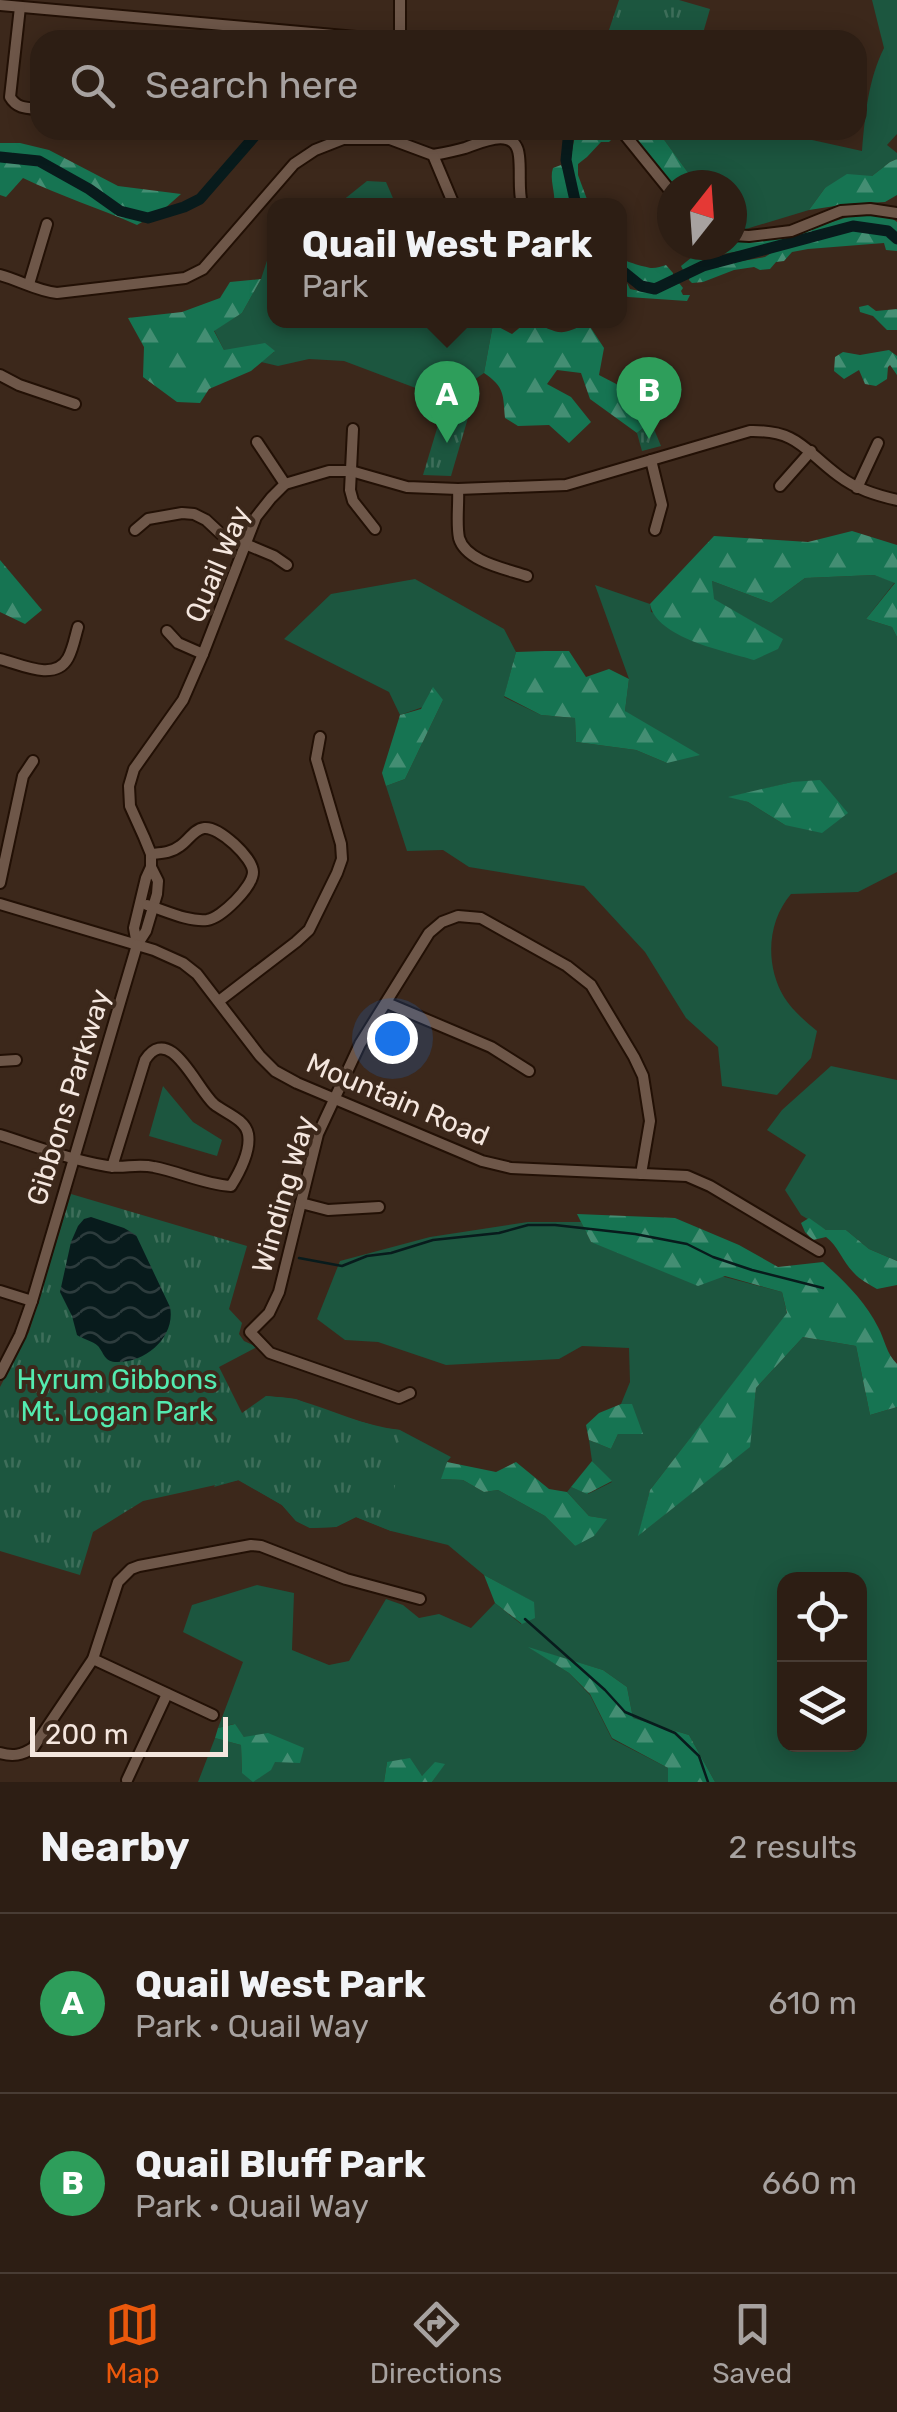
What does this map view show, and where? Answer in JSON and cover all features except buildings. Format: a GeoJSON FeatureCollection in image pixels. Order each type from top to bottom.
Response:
{"type":"FeatureCollection","features":[{"type":"Feature","properties":{"kind":"street"},"geometry":{"type":"LineString","coordinates":[[400,0],[400,30]]}},
{"type":"Feature","properties":{"kind":"street"},"geometry":{"type":"LineString","coordinates":[[0,5],[214,30]]}},
{"type":"Feature","properties":{"kind":"street"},"geometry":{"type":"LineString","coordinates":[[20,7],[10,96],[14,104],[30,108]]}},
{"type":"Feature","properties":{"kind":"street"},"geometry":{"type":"LineString","coordinates":[[0,275],[57,293],[186,278],[203,269],[294,164],[314,150],[340,140]]}},
{"type":"Feature","properties":{"kind":"street"},"geometry":{"type":"LineString","coordinates":[[393,140],[433,155],[484,140]]}},
{"type":"Feature","properties":{"kind":"street"},"geometry":{"type":"LineString","coordinates":[[507,140],[519,152],[520,198]]}},
{"type":"Feature","properties":{"kind":"street"},"geometry":{"type":"LineString","coordinates":[[629,140],[657,174]]}},
{"type":"Feature","properties":{"kind":"street"},"geometry":{"type":"LineString","coordinates":[[433,155],[451,198]]}},
{"type":"Feature","properties":{"kind":"street"},"geometry":{"type":"LineString","coordinates":[[747,236],[791,231],[841,211],[870,209],[897,213]]}},
{"type":"Feature","properties":{"kind":"street"},"geometry":{"type":"LineString","coordinates":[[29,284],[47,224]]}},
{"type":"Feature","properties":{"kind":"street"},"geometry":{"type":"LineString","coordinates":[[0,374],[19,385],[76,404]]}},
{"type":"Feature","properties":{"kind":"street"},"geometry":{"type":"LineString","coordinates":[[353,428],[350,490],[375,530]]}},
{"type":"Feature","properties":{"kind":"street","name":"Quail Way"},"geometry":{"type":"LineString","coordinates":[[137,945],[146,931],[148,906],[157,894],[158,881],[130,806],[129,786],[134,769],[182,700],[256,517],[286,484],[329,471],[350,471],[407,486],[458,489],[566,485],[750,431],[773,431],[800,441],[856,488],[897,500]]}},
{"type":"Feature","properties":{"kind":"street"},"geometry":{"type":"LineString","coordinates":[[257,442],[286,484]]}},
{"type":"Feature","properties":{"kind":"street"},"geometry":{"type":"LineString","coordinates":[[856,488],[878,443]]}},
{"type":"Feature","properties":{"kind":"street"},"geometry":{"type":"LineString","coordinates":[[780,486],[810,451]]}},
{"type":"Feature","properties":{"kind":"street"},"geometry":{"type":"LineString","coordinates":[[651,460],[662,504],[655,530]]}},
{"type":"Feature","properties":{"kind":"street"},"geometry":{"type":"LineString","coordinates":[[458,489],[459,537],[464,547],[476,558],[527,576]]}},
{"type":"Feature","properties":{"kind":"street"},"geometry":{"type":"LineString","coordinates":[[135,530],[148,519],[182,512],[194,514],[222,534],[274,556],[287,566]]}},
{"type":"Feature","properties":{"kind":"street"},"geometry":{"type":"LineString","coordinates":[[0,660],[47,672],[60,668],[68,659],[78,627]]}},
{"type":"Feature","properties":{"kind":"street"},"geometry":{"type":"LineString","coordinates":[[167,631],[178,643],[203,654]]}},
{"type":"Feature","properties":{"kind":"street"},"geometry":{"type":"LineString","coordinates":[[219,1002],[309,930],[337,873],[342,858],[316,759],[320,737]]}},
{"type":"Feature","properties":{"kind":"street"},"geometry":{"type":"LineString","coordinates":[[0,883],[23,776],[33,761]]}},
{"type":"Feature","properties":{"kind":"street"},"geometry":{"type":"LineString","coordinates":[[148,906],[208,920],[228,908],[250,882],[253,870],[248,858],[218,830],[204,828],[194,832],[180,847],[151,860]]}},
{"type":"Feature","properties":{"kind":"street","name":"Mountain Road"},"geometry":{"type":"LineString","coordinates":[[0,904],[154,950],[183,963],[197,974],[276,1072],[482,1161],[511,1168],[687,1176],[819,1251]]}},
{"type":"Feature","properties":{"kind":"street","name":"Winding Way"},"geometry":{"type":"LineString","coordinates":[[410,1393],[398,1398],[270,1353],[250,1332],[279,1292],[318,1134],[360,1044],[429,933],[442,922],[458,916],[481,918],[567,966],[590,986],[643,1076],[650,1121],[641,1174]]}},
{"type":"Feature","properties":{"kind":"street","name":"Gibbons Parkway"},"geometry":{"type":"LineString","coordinates":[[0,1374],[32,1300],[137,945]]}},
{"type":"Feature","properties":{"kind":"street"},"geometry":{"type":"LineString","coordinates":[[386,1002],[490,1047],[529,1071]]}},
{"type":"Feature","properties":{"kind":"street"},"geometry":{"type":"LineString","coordinates":[[0,1135],[112,1167],[144,1165],[230,1186],[240,1171],[248,1132],[244,1124],[213,1103],[171,1050],[159,1047],[152,1049],[144,1060],[112,1167]]}},
{"type":"Feature","properties":{"kind":"street"},"geometry":{"type":"LineString","coordinates":[[0,1062],[16,1060]]}},
{"type":"Feature","properties":{"kind":"street"},"geometry":{"type":"LineString","coordinates":[[302,1203],[328,1210],[379,1207]]}},
{"type":"Feature","properties":{"kind":"street"},"geometry":{"type":"LineString","coordinates":[[0,1291],[32,1300]]}},
{"type":"Feature","properties":{"kind":"street"},"geometry":{"type":"LineString","coordinates":[[0,1752],[11,1756],[33,1748],[93,1660],[118,1582],[131,1569],[236,1546],[261,1546],[346,1579],[420,1599]]}},
{"type":"Feature","properties":{"kind":"street"},"geometry":{"type":"LineString","coordinates":[[93,1660],[213,1715]]}},
{"type":"Feature","properties":{"kind":"street"},"geometry":{"type":"LineString","coordinates":[[126,1780],[167,1694]]}},
{"type":"Feature","properties":{"kind":"green space"},"geometry":{"type":"Polygon","coordinates":[[[619,0],[679,0],[710,9],[704,30],[609,30],[619,0]]]}},
{"type":"Feature","properties":{"kind":"green space"},"geometry":{"type":"Polygon","coordinates":[[[872,0],[897,0],[897,134],[887,145],[897,153],[897,159],[872,176],[825,188],[809,210],[747,229],[747,170],[686,170],[664,140],[812,140],[862,151],[863,140],[867,140],[867,106],[884,48],[872,0]]]}},
{"type":"Feature","properties":{"kind":"green space"},"geometry":{"type":"Polygon","coordinates":[[[574,140],[611,140],[601,142],[578,164],[587,198],[554,198],[553,168],[561,165],[567,178],[574,140]]]}},
{"type":"Feature","properties":{"kind":"green space"},"geometry":{"type":"Polygon","coordinates":[[[638,140],[664,140],[686,170],[660,170],[638,140]]]}},
{"type":"Feature","properties":{"kind":"green space"},"geometry":{"type":"Polygon","coordinates":[[[0,143],[49,150],[118,186],[181,194],[137,225],[23,178],[6,197],[0,195],[0,143]]]}},
{"type":"Feature","properties":{"kind":"green space"},"geometry":{"type":"Polygon","coordinates":[[[897,159],[897,195],[885,202],[809,210],[825,188],[847,174],[872,176],[897,159]]]}},
{"type":"Feature","properties":{"kind":"green space"},"geometry":{"type":"Polygon","coordinates":[[[367,181],[386,182],[393,198],[346,198],[367,181]]]}},
{"type":"Feature","properties":{"kind":"green space"},"geometry":{"type":"Polygon","coordinates":[[[857,214],[890,217],[897,222],[897,251],[886,250],[884,243],[808,249],[792,252],[770,269],[754,267],[703,282],[689,280],[702,268],[765,257],[779,248],[823,236],[821,232],[747,250],[747,241],[801,232],[857,214]]]}},
{"type":"Feature","properties":{"kind":"green space"},"geometry":{"type":"Polygon","coordinates":[[[688,260],[703,260],[687,269],[681,266],[688,260]]]}},
{"type":"Feature","properties":{"kind":"green space"},"geometry":{"type":"Polygon","coordinates":[[[267,261],[267,328],[492,328],[484,373],[470,389],[450,401],[344,361],[309,359],[278,366],[261,362],[274,352],[224,350],[214,330],[242,313],[267,261]]]}},
{"type":"Feature","properties":{"kind":"green space"},"geometry":{"type":"Polygon","coordinates":[[[627,261],[649,268],[666,265],[673,273],[673,277],[656,283],[627,271],[627,261]]]}},
{"type":"Feature","properties":{"kind":"green space"},"geometry":{"type":"Polygon","coordinates":[[[261,279],[242,313],[214,331],[224,350],[265,343],[275,351],[251,371],[209,389],[200,403],[177,402],[143,377],[144,347],[128,318],[182,312],[220,298],[230,282],[261,279]]]}},
{"type":"Feature","properties":{"kind":"green space"},"geometry":{"type":"Polygon","coordinates":[[[627,283],[630,289],[655,292],[679,283],[683,295],[690,295],[687,301],[628,297],[627,283]]]}},
{"type":"Feature","properties":{"kind":"green space"},"geometry":{"type":"Polygon","coordinates":[[[868,305],[876,311],[897,309],[897,330],[887,330],[873,316],[860,312],[859,307],[868,305]]]}},
{"type":"Feature","properties":{"kind":"green space"},"geometry":{"type":"Polygon","coordinates":[[[492,328],[512,334],[519,328],[564,332],[591,328],[604,348],[599,375],[622,387],[671,394],[651,422],[637,433],[590,399],[581,373],[557,370],[547,384],[571,397],[591,422],[569,443],[549,425],[518,426],[505,418],[502,392],[484,373],[492,328]]]}},
{"type":"Feature","properties":{"kind":"green space"},"geometry":{"type":"Polygon","coordinates":[[[889,350],[897,356],[897,375],[890,365],[887,379],[876,386],[865,384],[859,370],[844,379],[834,371],[835,357],[843,352],[860,355],[889,350]]]}},
{"type":"Feature","properties":{"kind":"green space"},"geometry":{"type":"Polygon","coordinates":[[[445,402],[465,406],[470,411],[451,476],[423,475],[445,402]]]}},
{"type":"Feature","properties":{"kind":"green space"},"geometry":{"type":"Polygon","coordinates":[[[651,422],[661,446],[642,451],[637,433],[651,422]]]}},
{"type":"Feature","properties":{"kind":"green space"},"geometry":{"type":"Polygon","coordinates":[[[852,531],[897,545],[897,637],[892,627],[866,619],[895,583],[874,575],[805,578],[771,603],[712,581],[714,599],[783,639],[778,649],[754,660],[678,634],[655,616],[650,604],[714,536],[808,542],[852,531]]]}},
{"type":"Feature","properties":{"kind":"green space"},"geometry":{"type":"Polygon","coordinates":[[[0,560],[42,610],[25,624],[0,612],[0,560]]]}},
{"type":"Feature","properties":{"kind":"green space"},"geometry":{"type":"Polygon","coordinates":[[[874,575],[895,582],[866,619],[892,627],[897,637],[897,872],[858,892],[791,894],[783,905],[771,944],[774,971],[787,1002],[817,1031],[811,1058],[777,1095],[722,1086],[718,1047],[686,1018],[645,952],[584,886],[469,867],[443,850],[407,851],[386,786],[405,779],[443,700],[400,715],[389,692],[284,639],[331,594],[415,579],[504,629],[516,652],[504,697],[541,715],[575,718],[576,742],[636,750],[667,763],[625,711],[629,679],[595,585],[650,604],[651,612],[782,639],[713,599],[712,581],[771,603],[805,578],[874,575]],[[792,782],[731,797],[748,802],[785,825],[792,782]]]}},
{"type":"Feature","properties":{"kind":"green space"},"geometry":{"type":"Polygon","coordinates":[[[569,651],[586,677],[609,669],[629,679],[625,711],[700,755],[667,763],[636,750],[576,742],[575,718],[541,715],[504,696],[516,652],[569,651]]]}},
{"type":"Feature","properties":{"kind":"green space"},"geometry":{"type":"Polygon","coordinates":[[[433,687],[443,700],[405,779],[386,786],[382,773],[400,715],[421,709],[433,687]]]}},
{"type":"Feature","properties":{"kind":"green space"},"geometry":{"type":"Polygon","coordinates":[[[820,780],[848,813],[822,833],[785,825],[748,802],[728,797],[792,782],[820,780]]]}},
{"type":"Feature","properties":{"kind":"green space"},"geometry":{"type":"Polygon","coordinates":[[[831,1066],[897,1080],[897,1261],[869,1249],[846,1230],[826,1230],[801,1215],[785,1190],[806,1155],[767,1130],[782,1110],[831,1066]]]}},
{"type":"Feature","properties":{"kind":"green space"},"geometry":{"type":"Polygon","coordinates":[[[163,1086],[193,1122],[222,1140],[217,1156],[149,1136],[163,1086]]]}},
{"type":"Feature","properties":{"kind":"green space","name":"Hyrum Gibbons Mt. Logan Park"},"geometry":{"type":"Polygon","coordinates":[[[71,1194],[247,1246],[229,1309],[242,1323],[239,1334],[244,1341],[257,1347],[219,1367],[242,1413],[266,1396],[286,1398],[400,1430],[391,1531],[356,1517],[336,1527],[310,1528],[296,1521],[282,1505],[238,1480],[143,1501],[93,1532],[80,1575],[0,1551],[0,1387],[29,1332],[71,1194]]]}},
{"type":"Feature","properties":{"kind":"green space"},"geometry":{"type":"Polygon","coordinates":[[[577,1214],[675,1218],[739,1245],[778,1267],[823,1262],[867,1309],[897,1364],[897,1407],[870,1415],[856,1346],[803,1337],[756,1388],[750,1447],[638,1536],[650,1490],[787,1313],[782,1292],[725,1276],[698,1286],[591,1242],[577,1214]]]}},
{"type":"Feature","properties":{"kind":"green space"},"geometry":{"type":"Polygon","coordinates":[[[809,1218],[826,1230],[846,1230],[869,1249],[897,1261],[897,1285],[877,1289],[859,1278],[826,1237],[813,1240],[805,1232],[801,1223],[809,1218]]]}},
{"type":"Feature","properties":{"kind":"green space"},"geometry":{"type":"Polygon","coordinates":[[[528,1222],[581,1222],[591,1242],[782,1292],[787,1314],[650,1490],[639,1535],[749,1447],[756,1388],[803,1337],[856,1346],[870,1415],[897,1407],[897,1782],[715,1782],[689,1735],[633,1718],[627,1687],[603,1670],[532,1649],[569,1673],[590,1695],[612,1739],[668,1768],[668,1782],[432,1782],[444,1764],[422,1776],[387,1762],[384,1782],[198,1782],[215,1738],[241,1745],[242,1773],[244,1737],[234,1724],[218,1728],[243,1662],[183,1632],[192,1605],[257,1585],[294,1593],[292,1650],[329,1665],[349,1661],[386,1599],[403,1605],[419,1618],[439,1614],[471,1628],[495,1603],[521,1624],[533,1602],[484,1575],[448,1545],[391,1531],[356,1517],[336,1527],[310,1528],[296,1521],[282,1505],[239,1480],[214,1487],[266,1396],[296,1399],[382,1428],[400,1430],[451,1457],[442,1479],[463,1480],[484,1492],[498,1490],[545,1516],[575,1546],[606,1519],[589,1516],[567,1492],[571,1487],[588,1494],[612,1482],[592,1461],[589,1440],[611,1449],[632,1404],[621,1404],[630,1382],[629,1348],[582,1346],[559,1359],[446,1365],[378,1342],[345,1340],[317,1319],[340,1261],[430,1237],[528,1222]]]}},
{"type":"Feature","properties":{"kind":"green space"},"geometry":{"type":"Polygon","coordinates":[[[632,1404],[643,1434],[618,1434],[611,1449],[589,1440],[586,1425],[599,1413],[632,1404]]]}},
{"type":"Feature","properties":{"kind":"green space"},"geometry":{"type":"Polygon","coordinates":[[[592,1461],[612,1481],[587,1494],[571,1487],[592,1461]]]}},
{"type":"Feature","properties":{"kind":"green space"},"geometry":{"type":"Polygon","coordinates":[[[447,1462],[496,1472],[516,1462],[549,1489],[567,1492],[589,1516],[607,1519],[594,1536],[575,1546],[545,1516],[498,1490],[484,1492],[463,1480],[441,1479],[447,1462]]]}},
{"type":"Feature","properties":{"kind":"green space"},"geometry":{"type":"Polygon","coordinates":[[[484,1575],[534,1602],[535,1618],[522,1624],[495,1603],[484,1575]]]}},
{"type":"Feature","properties":{"kind":"green space"},"geometry":{"type":"Polygon","coordinates":[[[528,1647],[603,1670],[627,1687],[633,1718],[689,1735],[715,1782],[668,1782],[668,1768],[612,1738],[590,1694],[569,1673],[528,1647]]]}},
{"type":"Feature","properties":{"kind":"green space"},"geometry":{"type":"Polygon","coordinates":[[[235,1724],[244,1737],[268,1733],[304,1748],[300,1763],[275,1762],[271,1770],[253,1782],[242,1773],[241,1745],[215,1738],[218,1728],[235,1724]]]}},
{"type":"Feature","properties":{"kind":"green space"},"geometry":{"type":"Polygon","coordinates":[[[410,1758],[422,1776],[435,1762],[445,1764],[432,1782],[384,1782],[387,1762],[410,1758]]]}},
{"type":"Feature","properties":{"kind":"water"},"geometry":{"type":"Polygon","coordinates":[[[91,1217],[136,1235],[170,1307],[171,1318],[163,1338],[137,1358],[111,1361],[96,1344],[77,1335],[60,1292],[71,1242],[78,1226],[91,1217]]]}},
{"type":"Feature","properties":{"kind":"waterway"},"geometry":{"type":"LineString","coordinates":[[0,157],[39,161],[120,211],[148,218],[200,199],[251,140]]}},
{"type":"Feature","properties":{"kind":"waterway"},"geometry":{"type":"LineString","coordinates":[[568,140],[566,160],[574,198]]}},
{"type":"Feature","properties":{"kind":"waterway"},"geometry":{"type":"LineString","coordinates":[[627,275],[641,286],[655,289],[703,266],[853,226],[888,231],[897,239]]}},
{"type":"Feature","properties":{"kind":"waterway"},"geometry":{"type":"LineString","coordinates":[[299,1258],[342,1266],[433,1240],[499,1233],[528,1225],[555,1225],[687,1244],[752,1270],[823,1288]]}},
{"type":"Feature","properties":{"kind":"waterway"},"geometry":{"type":"LineString","coordinates":[[525,1619],[625,1712],[675,1733],[699,1756],[708,1782]]}},
{"type":"Feature","properties":{"kind":"place","name":"Quail Bluff Park"},"geometry":{"type":"Point","coordinates":[649,439]}},
{"type":"Feature","properties":{"kind":"place","name":"Quail West Park"},"geometry":{"type":"Point","coordinates":[447,443]}}]}
